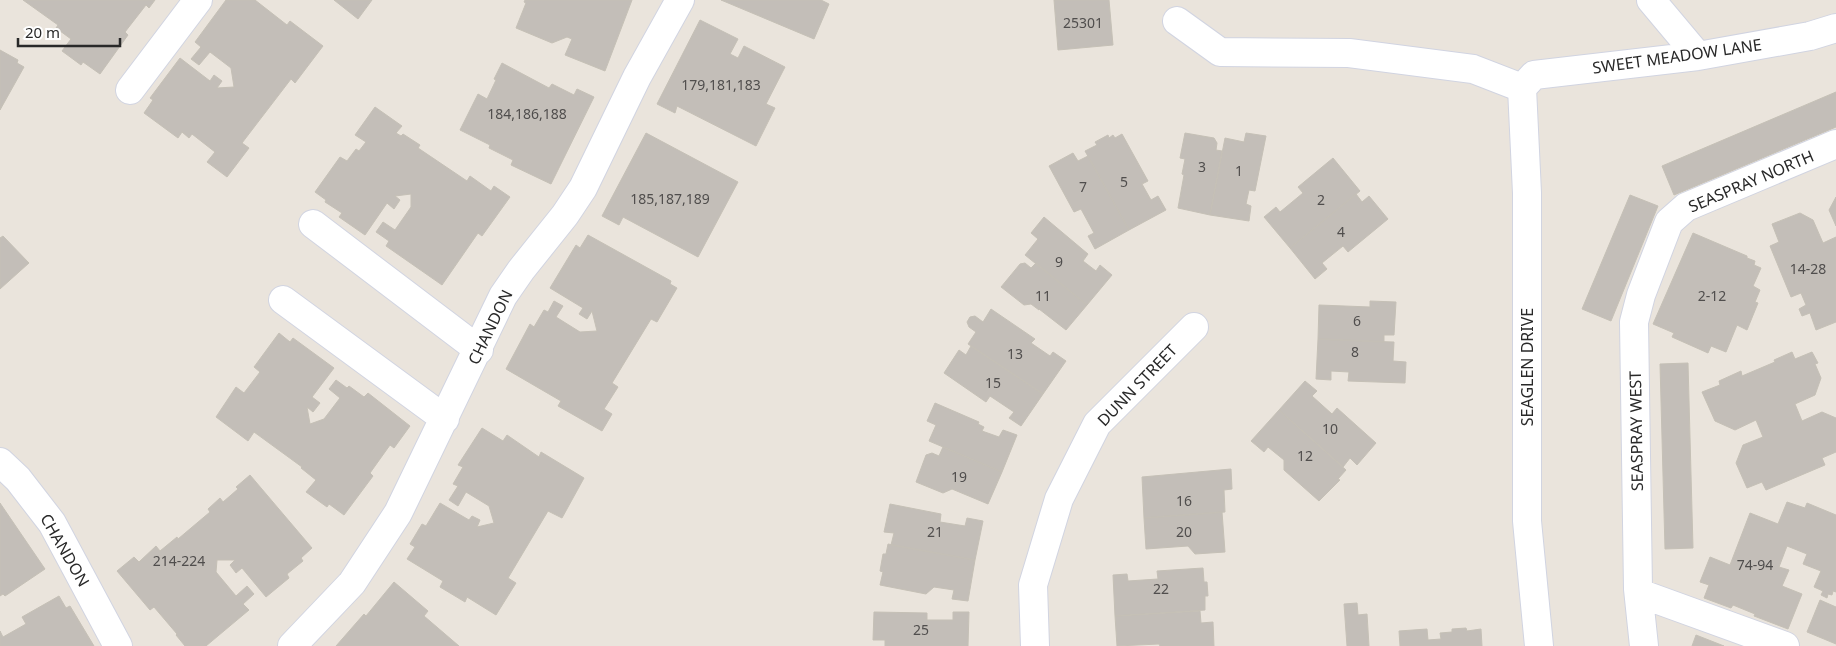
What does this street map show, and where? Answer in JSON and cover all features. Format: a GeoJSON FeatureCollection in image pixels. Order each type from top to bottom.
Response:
{"type":"FeatureCollection","features":[{"type":"Feature","properties":{"kind":"street"},"geometry":{"type":"LineString","coordinates":[[130,90],[198,0]]}},
{"type":"Feature","properties":{"kind":"street","name":"CHANDON"},"geometry":{"type":"LineString","coordinates":[[292,646],[352,583],[398,513],[504,296],[521,270],[583,188],[637,77],[680,0]]}},
{"type":"Feature","properties":{"kind":"street"},"geometry":{"type":"LineString","coordinates":[[1651,0],[1698,56]]}},
{"type":"Feature","properties":{"kind":"street"},"geometry":{"type":"LineString","coordinates":[[1177,21],[1220,52],[1368,56],[1473,69],[1522,88]]}},
{"type":"Feature","properties":{"kind":"street","name":"SWEET MEADOW LANE"},"geometry":{"type":"LineString","coordinates":[[1522,88],[1534,75],[1698,56],[1810,36],[1836,28]]}},
{"type":"Feature","properties":{"kind":"street","name":"SEAGLEN DRIVE"},"geometry":{"type":"LineString","coordinates":[[1522,88],[1527,193],[1527,521],[1539,646]]}},
{"type":"Feature","properties":{"kind":"street","name":"SEASPRAY NORTH"},"geometry":{"type":"LineString","coordinates":[[1670,222],[1686,207],[1836,144]]}},
{"type":"Feature","properties":{"kind":"street","name":"SEASPRAY WEST"},"geometry":{"type":"LineString","coordinates":[[1644,646],[1640,593],[1634,322],[1640,295],[1670,222]]}},
{"type":"Feature","properties":{"kind":"street"},"geometry":{"type":"LineString","coordinates":[[313,224],[479,350]]}},
{"type":"Feature","properties":{"kind":"street"},"geometry":{"type":"LineString","coordinates":[[283,300],[445,419]]}},
{"type":"Feature","properties":{"kind":"street","name":"DUNN STREET"},"geometry":{"type":"LineString","coordinates":[[1035,646],[1033,585],[1059,499],[1097,424],[1194,327]]}},
{"type":"Feature","properties":{"kind":"street","name":"CHANDON"},"geometry":{"type":"LineString","coordinates":[[0,462],[18,479],[52,523],[118,646]]}},
{"type":"Feature","properties":{"kind":"street"},"geometry":{"type":"LineString","coordinates":[[1640,593],[1785,646]]}},
{"type":"Feature","properties":{"kind":"building"},"geometry":{"type":"Polygon","coordinates":[[[23,0],[155,0],[149,8],[146,5],[125,32],[128,35],[100,74],[83,62],[81,65],[62,51],[71,39],[56,28],[58,25],[23,0]]]}},
{"type":"Feature","properties":{"kind":"building"},"geometry":{"type":"Polygon","coordinates":[[[226,0],[255,0],[287,25],[290,21],[323,46],[295,83],[291,79],[242,143],[249,148],[227,177],[207,162],[215,152],[192,134],[189,138],[182,132],[178,138],[144,113],[153,100],[150,98],[180,58],[210,81],[214,75],[222,81],[217,88],[234,87],[231,68],[210,52],[199,65],[191,59],[201,47],[195,42],[226,0]]]}},
{"type":"Feature","properties":{"kind":"building"},"geometry":{"type":"Polygon","coordinates":[[[334,0],[372,0],[358,19],[334,0]]]}},
{"type":"Feature","properties":{"kind":"building"},"geometry":{"type":"Polygon","coordinates":[[[525,0],[632,0],[605,71],[565,55],[572,39],[567,37],[552,43],[516,28],[526,3],[524,2],[525,0]]]}},
{"type":"Feature","properties":{"kind":"building"},"geometry":{"type":"Polygon","coordinates":[[[721,0],[821,0],[829,4],[814,39],[721,0]]]}},
{"type":"Feature","properties":{"kind":"building"},"geometry":{"type":"Polygon","coordinates":[[[1054,0],[1109,0],[1113,45],[1058,50],[1054,0]]]}},
{"type":"Feature","properties":{"kind":"building"},"geometry":{"type":"Polygon","coordinates":[[[700,20],[738,39],[730,54],[738,58],[744,46],[785,67],[766,104],[775,108],[756,146],[677,106],[675,113],[657,104],[700,20]]]}},
{"type":"Feature","properties":{"kind":"building"},"geometry":{"type":"Polygon","coordinates":[[[0,50],[18,60],[17,63],[24,67],[0,110],[0,50]]]}},
{"type":"Feature","properties":{"kind":"building"},"geometry":{"type":"Polygon","coordinates":[[[502,63],[549,88],[552,84],[574,95],[577,89],[594,97],[551,184],[511,165],[513,160],[489,148],[490,145],[460,130],[478,94],[487,99],[502,63]]]}},
{"type":"Feature","properties":{"kind":"building"},"geometry":{"type":"Polygon","coordinates":[[[1836,92],[1836,127],[1674,195],[1662,166],[1836,92]]]}},
{"type":"Feature","properties":{"kind":"building"},"geometry":{"type":"Polygon","coordinates":[[[375,107],[402,126],[396,133],[401,136],[403,134],[420,145],[418,148],[467,181],[470,176],[491,191],[494,186],[510,197],[482,236],[478,233],[442,285],[386,246],[389,241],[376,232],[383,222],[395,230],[411,207],[411,194],[395,196],[400,200],[394,209],[387,203],[365,235],[339,217],[342,213],[325,202],[326,200],[315,192],[340,157],[347,161],[356,149],[359,151],[366,142],[355,135],[375,107]]]}},
{"type":"Feature","properties":{"kind":"building"},"geometry":{"type":"Polygon","coordinates":[[[646,133],[738,182],[698,257],[623,217],[619,225],[602,216],[646,133]]]}},
{"type":"Feature","properties":{"kind":"building"},"geometry":{"type":"Polygon","coordinates":[[[1185,133],[1214,138],[1217,143],[1216,150],[1222,151],[1210,215],[1178,208],[1184,175],[1182,174],[1185,159],[1180,158],[1185,133]]]}},
{"type":"Feature","properties":{"kind":"building"},"geometry":{"type":"Polygon","coordinates":[[[1246,133],[1266,136],[1255,191],[1249,190],[1246,204],[1251,206],[1249,221],[1210,215],[1225,138],[1244,142],[1246,133]]]}},
{"type":"Feature","properties":{"kind":"building"},"geometry":{"type":"Polygon","coordinates":[[[1122,134],[1148,181],[1142,184],[1151,200],[1158,196],[1166,210],[1129,230],[1085,151],[1097,145],[1095,142],[1108,135],[1109,138],[1113,135],[1115,138],[1122,134]]]}},
{"type":"Feature","properties":{"kind":"building"},"geometry":{"type":"Polygon","coordinates":[[[1073,153],[1078,161],[1088,156],[1129,230],[1095,249],[1088,236],[1094,233],[1081,209],[1074,212],[1049,166],[1073,153]]]}},
{"type":"Feature","properties":{"kind":"building"},"geometry":{"type":"Polygon","coordinates":[[[1333,158],[1360,191],[1290,248],[1264,217],[1276,207],[1280,212],[1303,193],[1298,187],[1333,158]]]}},
{"type":"Feature","properties":{"kind":"building"},"geometry":{"type":"Polygon","coordinates":[[[1356,194],[1362,202],[1369,196],[1388,219],[1348,252],[1343,246],[1322,263],[1327,269],[1315,279],[1290,248],[1356,194]]]}},
{"type":"Feature","properties":{"kind":"building"},"geometry":{"type":"Polygon","coordinates":[[[1630,195],[1658,206],[1611,321],[1582,309],[1630,195]]]}},
{"type":"Feature","properties":{"kind":"building"},"geometry":{"type":"Polygon","coordinates":[[[1836,197],[1836,226],[1829,210],[1836,197]]]}},
{"type":"Feature","properties":{"kind":"building"},"geometry":{"type":"Polygon","coordinates":[[[1800,213],[1813,220],[1823,243],[1836,237],[1836,322],[1816,330],[1810,313],[1802,316],[1799,309],[1806,305],[1801,293],[1791,297],[1770,246],[1779,242],[1772,224],[1800,213]]]}},
{"type":"Feature","properties":{"kind":"building"},"geometry":{"type":"Polygon","coordinates":[[[1044,217],[1088,254],[1083,261],[1096,271],[1100,265],[1112,275],[1087,305],[1025,255],[1038,239],[1031,233],[1044,217]]]}},
{"type":"Feature","properties":{"kind":"building"},"geometry":{"type":"Polygon","coordinates":[[[1693,233],[1747,256],[1747,258],[1755,261],[1754,265],[1761,268],[1753,286],[1760,290],[1755,302],[1758,303],[1747,330],[1737,325],[1726,352],[1711,346],[1708,353],[1672,337],[1674,333],[1653,324],[1693,233]]]}},
{"type":"Feature","properties":{"kind":"building"},"geometry":{"type":"Polygon","coordinates":[[[588,235],[671,281],[670,284],[677,288],[657,322],[651,319],[612,383],[618,387],[604,409],[612,414],[602,431],[558,406],[561,401],[506,369],[530,324],[534,327],[544,310],[548,312],[554,301],[563,306],[556,317],[580,332],[597,331],[592,311],[587,319],[579,314],[583,308],[550,288],[576,245],[580,248],[588,235]]]}},
{"type":"Feature","properties":{"kind":"building"},"geometry":{"type":"Polygon","coordinates":[[[3,236],[29,263],[0,289],[0,238],[3,236]]]}},
{"type":"Feature","properties":{"kind":"building"},"geometry":{"type":"Polygon","coordinates":[[[1025,263],[1031,268],[1036,263],[1087,305],[1066,330],[1039,309],[1031,304],[1024,305],[1001,287],[1020,264],[1025,263]]]}},
{"type":"Feature","properties":{"kind":"building"},"geometry":{"type":"Polygon","coordinates":[[[1370,301],[1396,302],[1394,335],[1384,335],[1384,342],[1318,339],[1319,305],[1370,307],[1370,301]]]}},
{"type":"Feature","properties":{"kind":"building"},"geometry":{"type":"Polygon","coordinates":[[[991,309],[1035,339],[1031,343],[1050,356],[1053,352],[1066,361],[1043,394],[968,344],[976,332],[969,327],[967,322],[970,317],[975,316],[983,322],[991,309]]]}},
{"type":"Feature","properties":{"kind":"building"},"geometry":{"type":"Polygon","coordinates":[[[279,333],[290,342],[293,338],[334,368],[312,397],[320,403],[313,412],[307,407],[310,424],[324,419],[340,398],[329,389],[336,380],[347,388],[349,386],[364,397],[368,393],[410,426],[394,448],[390,445],[370,473],[373,476],[344,515],[329,504],[327,507],[306,492],[316,480],[302,467],[254,432],[248,441],[216,417],[236,387],[244,393],[260,372],[254,367],[279,333]]]}},
{"type":"Feature","properties":{"kind":"building"},"geometry":{"type":"Polygon","coordinates":[[[1318,339],[1394,342],[1393,361],[1406,362],[1405,383],[1348,381],[1349,372],[1331,371],[1331,380],[1316,379],[1318,339]]]}},
{"type":"Feature","properties":{"kind":"building"},"geometry":{"type":"Polygon","coordinates":[[[971,346],[1043,394],[1021,426],[1009,418],[1014,412],[990,396],[986,402],[944,373],[959,350],[966,355],[971,346]]]}},
{"type":"Feature","properties":{"kind":"building"},"geometry":{"type":"Polygon","coordinates":[[[1792,352],[1795,359],[1812,352],[1818,363],[1815,364],[1821,378],[1815,395],[1795,404],[1802,421],[1822,412],[1836,418],[1836,452],[1822,458],[1825,465],[1766,490],[1762,482],[1747,488],[1736,463],[1743,445],[1763,437],[1756,420],[1735,430],[1715,421],[1702,392],[1720,385],[1719,381],[1741,371],[1742,376],[1775,362],[1774,360],[1792,352]]]}},
{"type":"Feature","properties":{"kind":"building"},"geometry":{"type":"Polygon","coordinates":[[[1688,363],[1693,548],[1665,549],[1660,364],[1688,363]]]}},
{"type":"Feature","properties":{"kind":"building"},"geometry":{"type":"Polygon","coordinates":[[[1305,381],[1317,391],[1312,396],[1332,414],[1337,408],[1376,443],[1357,465],[1350,458],[1343,467],[1279,410],[1305,381]]]}},
{"type":"Feature","properties":{"kind":"building"},"geometry":{"type":"Polygon","coordinates":[[[935,403],[979,422],[978,424],[984,427],[982,431],[999,437],[1003,430],[1017,435],[1002,472],[929,441],[936,425],[927,421],[935,403]]]}},
{"type":"Feature","properties":{"kind":"building"},"geometry":{"type":"Polygon","coordinates":[[[1279,410],[1346,470],[1338,479],[1340,480],[1319,501],[1284,470],[1284,460],[1268,447],[1264,452],[1251,441],[1279,410]]]}},
{"type":"Feature","properties":{"kind":"building"},"geometry":{"type":"Polygon","coordinates":[[[482,428],[503,441],[507,435],[539,457],[541,452],[584,478],[562,518],[548,511],[508,578],[516,583],[496,615],[467,597],[465,602],[440,587],[443,581],[407,559],[415,547],[410,544],[422,524],[426,526],[440,503],[469,520],[472,516],[480,520],[477,527],[494,523],[489,506],[466,492],[458,506],[449,500],[458,486],[453,484],[463,467],[458,465],[482,428]]]}},
{"type":"Feature","properties":{"kind":"building"},"geometry":{"type":"Polygon","coordinates":[[[943,447],[1002,472],[988,504],[952,489],[943,493],[916,482],[926,455],[932,453],[939,456],[943,447]]]}},
{"type":"Feature","properties":{"kind":"building"},"geometry":{"type":"Polygon","coordinates":[[[1231,469],[1232,489],[1224,490],[1225,512],[1144,518],[1142,477],[1231,469]]]}},
{"type":"Feature","properties":{"kind":"building"},"geometry":{"type":"Polygon","coordinates":[[[250,475],[312,548],[301,558],[303,561],[287,574],[289,578],[266,597],[242,568],[236,573],[230,565],[235,560],[217,560],[216,572],[236,596],[247,586],[254,594],[243,604],[249,610],[206,646],[185,646],[154,607],[150,610],[117,571],[134,557],[139,562],[156,546],[160,551],[177,537],[178,539],[210,512],[208,509],[220,498],[223,502],[250,475]]]}},
{"type":"Feature","properties":{"kind":"building"},"geometry":{"type":"Polygon","coordinates":[[[1787,502],[1805,508],[1807,503],[1836,515],[1836,592],[1833,591],[1832,595],[1828,594],[1827,598],[1821,595],[1823,591],[1814,587],[1821,571],[1803,564],[1807,554],[1787,546],[1779,567],[1789,570],[1782,586],[1802,594],[1788,629],[1754,616],[1755,614],[1733,605],[1731,608],[1704,598],[1709,585],[1700,582],[1710,557],[1730,565],[1750,513],[1778,524],[1787,502]]]}},
{"type":"Feature","properties":{"kind":"building"},"geometry":{"type":"Polygon","coordinates":[[[0,503],[45,569],[5,596],[3,594],[0,596],[0,503]]]}},
{"type":"Feature","properties":{"kind":"building"},"geometry":{"type":"Polygon","coordinates":[[[890,504],[941,514],[940,522],[965,526],[967,518],[983,521],[975,560],[891,545],[894,533],[884,532],[890,504]]]}},
{"type":"Feature","properties":{"kind":"building"},"geometry":{"type":"Polygon","coordinates":[[[1222,512],[1225,552],[1195,554],[1188,546],[1146,549],[1144,518],[1222,512]]]}},
{"type":"Feature","properties":{"kind":"building"},"geometry":{"type":"Polygon","coordinates":[[[888,544],[975,560],[968,601],[952,599],[954,590],[934,587],[926,594],[880,585],[883,572],[880,571],[883,554],[886,554],[888,544]]]}},
{"type":"Feature","properties":{"kind":"building"},"geometry":{"type":"Polygon","coordinates":[[[1203,568],[1208,596],[1205,596],[1205,610],[1115,616],[1113,575],[1127,574],[1128,581],[1158,579],[1157,571],[1203,568]]]}},
{"type":"Feature","properties":{"kind":"building"},"geometry":{"type":"Polygon","coordinates":[[[394,582],[428,611],[424,616],[459,646],[336,646],[364,614],[366,616],[394,582]]]}},
{"type":"Feature","properties":{"kind":"building"},"geometry":{"type":"Polygon","coordinates":[[[59,596],[66,608],[70,606],[94,646],[0,646],[0,631],[3,637],[26,624],[22,617],[59,596]]]}},
{"type":"Feature","properties":{"kind":"building"},"geometry":{"type":"Polygon","coordinates":[[[1820,600],[1836,607],[1836,644],[1807,632],[1820,600]]]}},
{"type":"Feature","properties":{"kind":"building"},"geometry":{"type":"Polygon","coordinates":[[[1357,603],[1358,615],[1367,614],[1369,646],[1347,646],[1344,604],[1357,603]]]}},
{"type":"Feature","properties":{"kind":"building"},"geometry":{"type":"Polygon","coordinates":[[[1200,611],[1201,623],[1213,622],[1214,646],[1160,646],[1159,644],[1117,646],[1115,616],[1200,611]]]}},
{"type":"Feature","properties":{"kind":"building"},"geometry":{"type":"Polygon","coordinates":[[[874,612],[927,613],[927,620],[953,620],[953,612],[969,612],[968,646],[885,646],[885,640],[873,640],[874,612]]]}},
{"type":"Feature","properties":{"kind":"building"},"geometry":{"type":"Polygon","coordinates":[[[1466,628],[1467,631],[1481,629],[1482,646],[1400,646],[1399,631],[1427,629],[1428,640],[1441,639],[1440,633],[1452,632],[1452,629],[1466,628]]]}},
{"type":"Feature","properties":{"kind":"building"},"geometry":{"type":"Polygon","coordinates":[[[1696,635],[1724,646],[1692,646],[1696,635]]]}}]}
